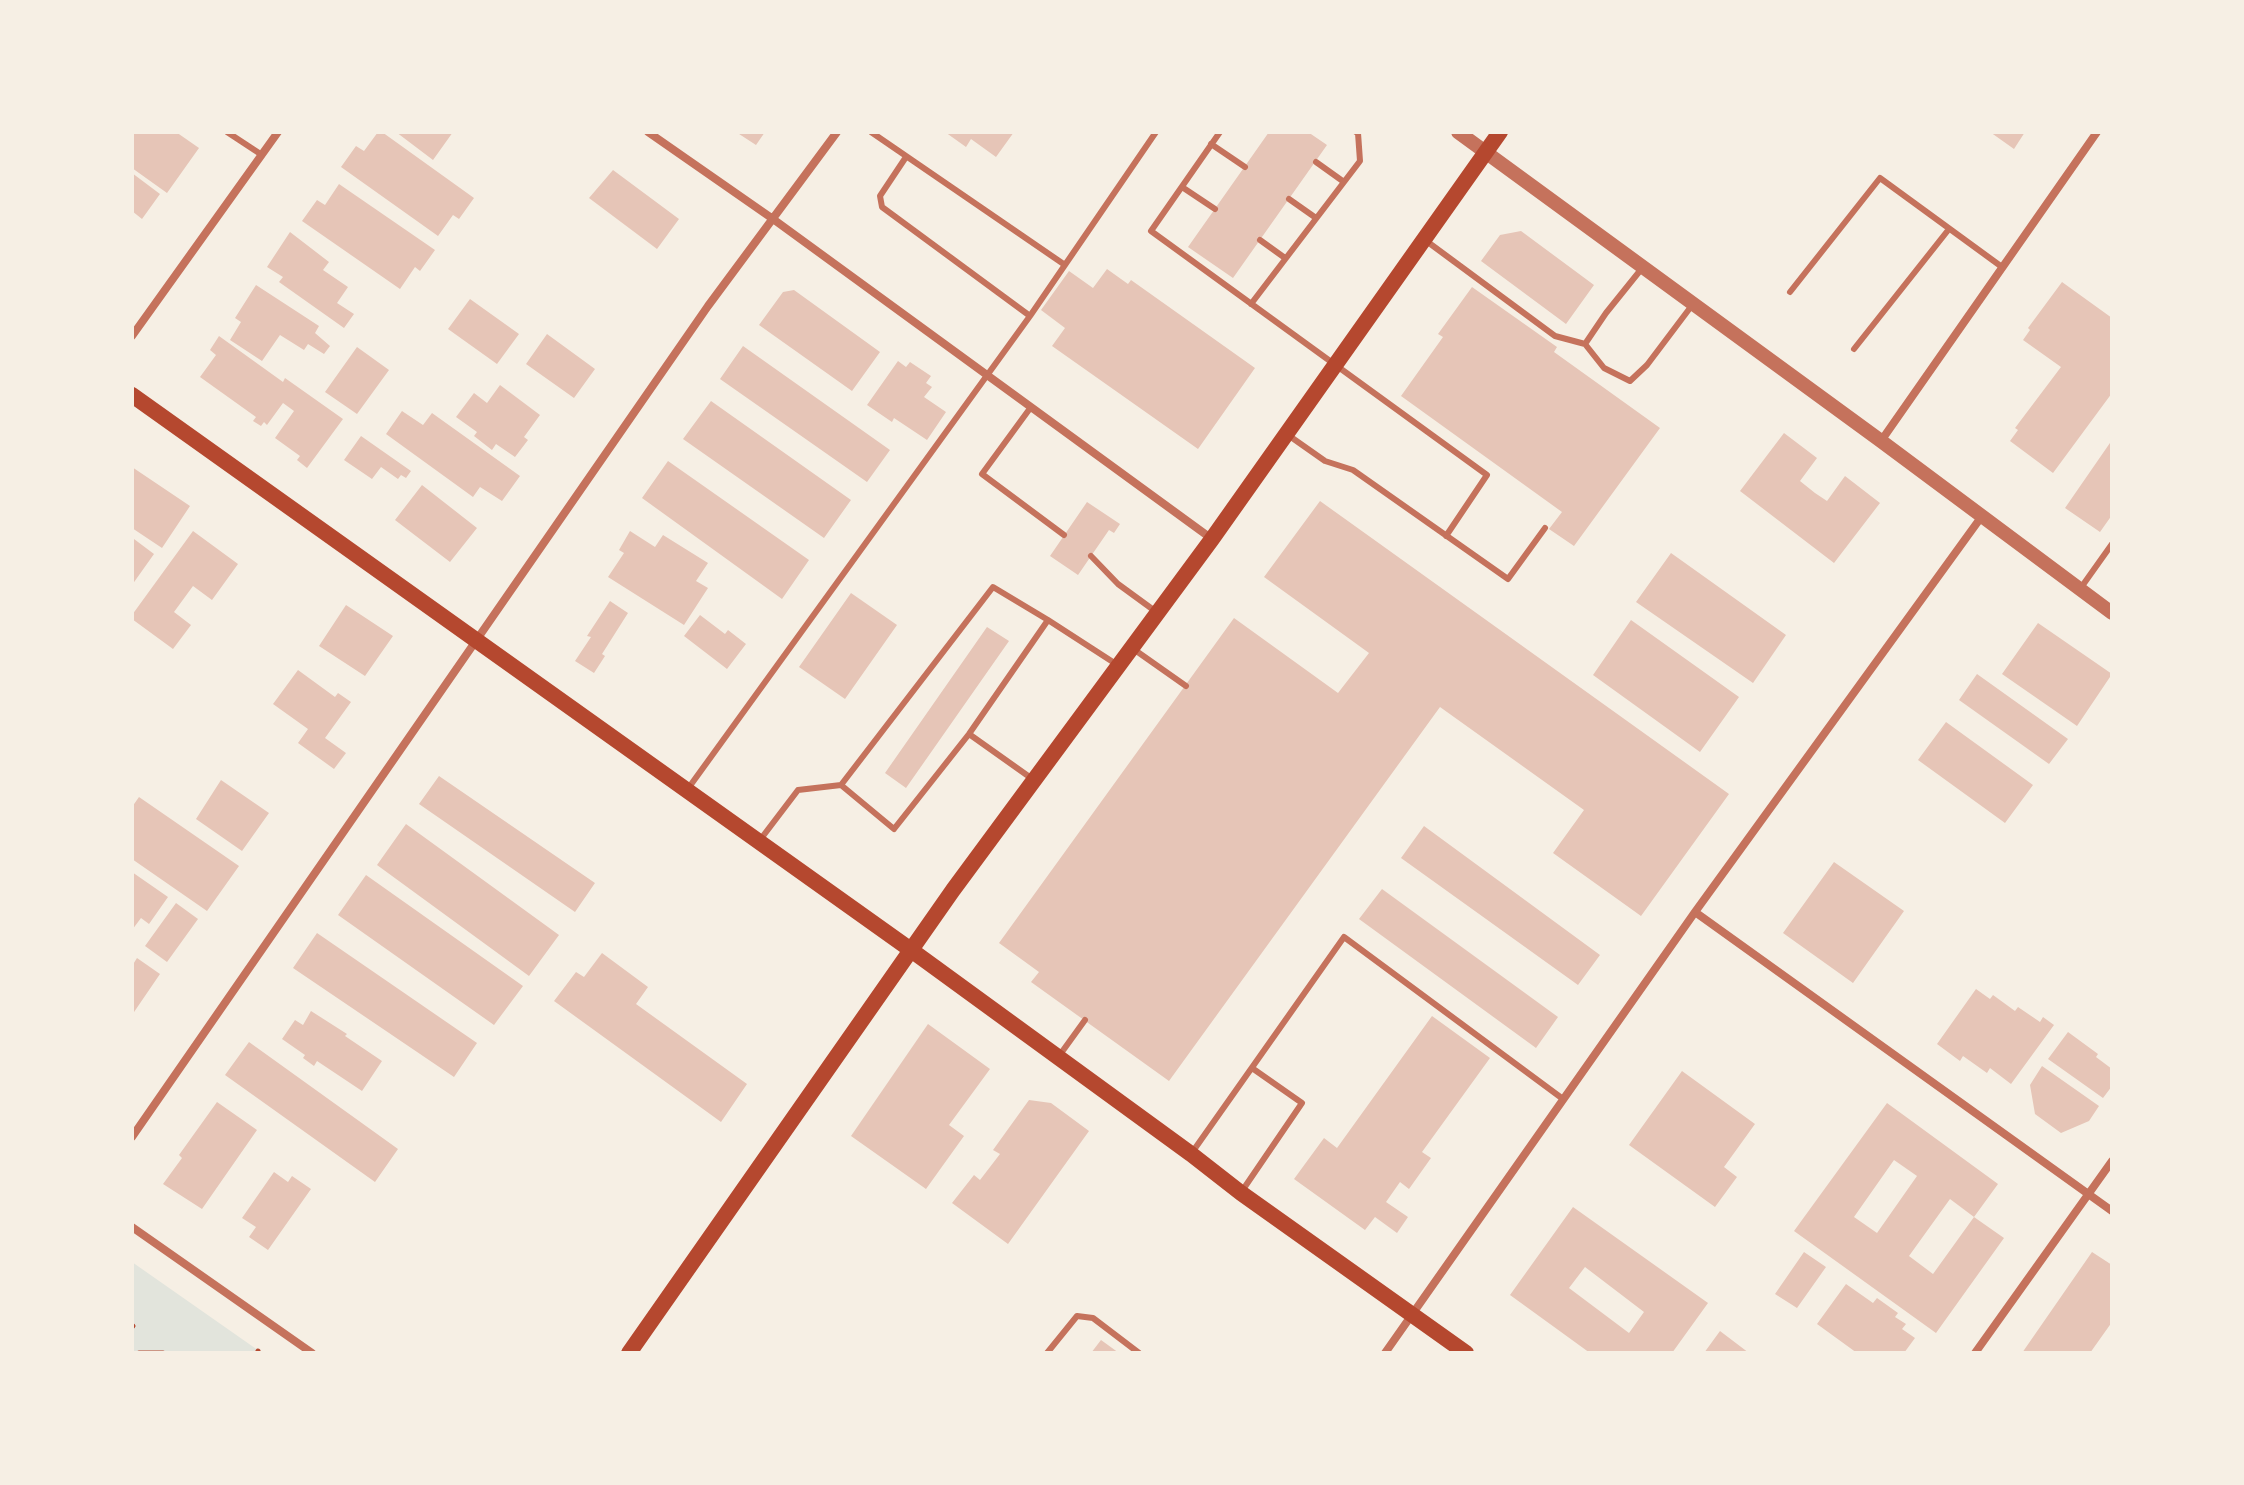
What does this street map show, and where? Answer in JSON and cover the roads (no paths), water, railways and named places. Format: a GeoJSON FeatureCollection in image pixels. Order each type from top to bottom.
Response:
{"type":"FeatureCollection","features":[{"type":"Feature","properties":{"kind":"main road"},"geometry":{"type":"LineString","coordinates":[[629,1353],[911,950],[1212,539],[1500,132]]}},
{"type":"Feature","properties":{"kind":"main road"},"geometry":{"type":"LineString","coordinates":[[132,395],[911,950],[1241,1193],[1466,1353]]}},
{"type":"Feature","properties":{"kind":"street"},"geometry":{"type":"LineString","coordinates":[[132,336],[278,132]]}},
{"type":"Feature","properties":{"kind":"street"},"geometry":{"type":"LineString","coordinates":[[648,132],[773,219],[1212,539]]}},
{"type":"Feature","properties":{"kind":"street"},"geometry":{"type":"LineString","coordinates":[[132,1137],[708,306],[837,132]]}},
{"type":"Feature","properties":{"kind":"street"},"geometry":{"type":"LineString","coordinates":[[1458,132],[2112,613]]}},
{"type":"Feature","properties":{"kind":"street"},"geometry":{"type":"LineString","coordinates":[[1881,441],[2097,132]]}},
{"type":"Feature","properties":{"kind":"street"},"geometry":{"type":"LineString","coordinates":[[1385,1353],[1695,912],[1982,516]]}},
{"type":"Feature","properties":{"kind":"street"},"geometry":{"type":"LineString","coordinates":[[1695,912],[2112,1211]]}},
{"type":"Feature","properties":{"kind":"street"},"geometry":{"type":"LineString","coordinates":[[1975,1353],[2112,1161]]}},
{"type":"Feature","properties":{"kind":"street"},"geometry":{"type":"LineString","coordinates":[[132,1227],[312,1353]]}},
{"type":"Feature","properties":{"kind":"lane"},"geometry":{"type":"LineString","coordinates":[[227,132],[262,155]]}},
{"type":"Feature","properties":{"kind":"lane"},"geometry":{"type":"LineString","coordinates":[[871,132],[1065,265]]}},
{"type":"Feature","properties":{"kind":"lane"},"geometry":{"type":"LineString","coordinates":[[686,791],[1030,316],[1156,132]]}},
{"type":"Feature","properties":{"kind":"lane"},"geometry":{"type":"LineString","coordinates":[[1220,132],[1151,231],[1487,475],[1446,536]]}},
{"type":"Feature","properties":{"kind":"lane"},"geometry":{"type":"LineString","coordinates":[[1251,304],[1360,161],[1356,132]]}},
{"type":"Feature","properties":{"kind":"lane"},"geometry":{"type":"LineString","coordinates":[[1211,144],[1245,167]]}},
{"type":"Feature","properties":{"kind":"lane"},"geometry":{"type":"LineString","coordinates":[[906,157],[880,196],[882,207],[1030,316]]}},
{"type":"Feature","properties":{"kind":"lane"},"geometry":{"type":"LineString","coordinates":[[1316,162],[1344,182]]}},
{"type":"Feature","properties":{"kind":"lane"},"geometry":{"type":"LineString","coordinates":[[1790,292],[1880,178],[2002,267]]}},
{"type":"Feature","properties":{"kind":"lane"},"geometry":{"type":"LineString","coordinates":[[1182,187],[1215,209]]}},
{"type":"Feature","properties":{"kind":"lane"},"geometry":{"type":"LineString","coordinates":[[1289,199],[1316,218]]}},
{"type":"Feature","properties":{"kind":"lane"},"geometry":{"type":"LineString","coordinates":[[1854,349],[1949,229]]}},
{"type":"Feature","properties":{"kind":"lane"},"geometry":{"type":"LineString","coordinates":[[1424,239],[1555,336],[1585,344],[1604,368],[1630,381],[1671,337],[1693,303]]}},
{"type":"Feature","properties":{"kind":"lane"},"geometry":{"type":"LineString","coordinates":[[1260,240],[1285,258]]}},
{"type":"Feature","properties":{"kind":"lane"},"geometry":{"type":"LineString","coordinates":[[1585,344],[1643,267]]}},
{"type":"Feature","properties":{"kind":"lane"},"geometry":{"type":"LineString","coordinates":[[1031,407],[982,474],[1064,535]]}},
{"type":"Feature","properties":{"kind":"lane"},"geometry":{"type":"LineString","coordinates":[[1286,434],[1325,461],[1353,470],[1508,579],[1545,528]]}},
{"type":"Feature","properties":{"kind":"lane"},"geometry":{"type":"LineString","coordinates":[[2080,589],[2112,544]]}},
{"type":"Feature","properties":{"kind":"lane"},"geometry":{"type":"LineString","coordinates":[[1091,556],[1118,584],[1157,613]]}},
{"type":"Feature","properties":{"kind":"lane"},"geometry":{"type":"LineString","coordinates":[[758,843],[798,790],[841,785],[993,587],[1119,666]]}},
{"type":"Feature","properties":{"kind":"lane"},"geometry":{"type":"LineString","coordinates":[[841,785],[894,829],[969,734],[1048,620]]}},
{"type":"Feature","properties":{"kind":"lane"},"geometry":{"type":"LineString","coordinates":[[1132,648],[1186,686]]}},
{"type":"Feature","properties":{"kind":"lane"},"geometry":{"type":"LineString","coordinates":[[969,734],[1034,780]]}},
{"type":"Feature","properties":{"kind":"lane"},"geometry":{"type":"LineString","coordinates":[[1191,1154],[1344,937],[1563,1099]]}},
{"type":"Feature","properties":{"kind":"lane"},"geometry":{"type":"LineString","coordinates":[[1058,1057],[1085,1020]]}},
{"type":"Feature","properties":{"kind":"lane"},"geometry":{"type":"LineString","coordinates":[[1241,1193],[1302,1103],[1252,1068]]}},
{"type":"Feature","properties":{"kind":"lane"},"geometry":{"type":"LineString","coordinates":[[1047,1353],[1077,1316],[1093,1318],[1139,1353]]}}]}
